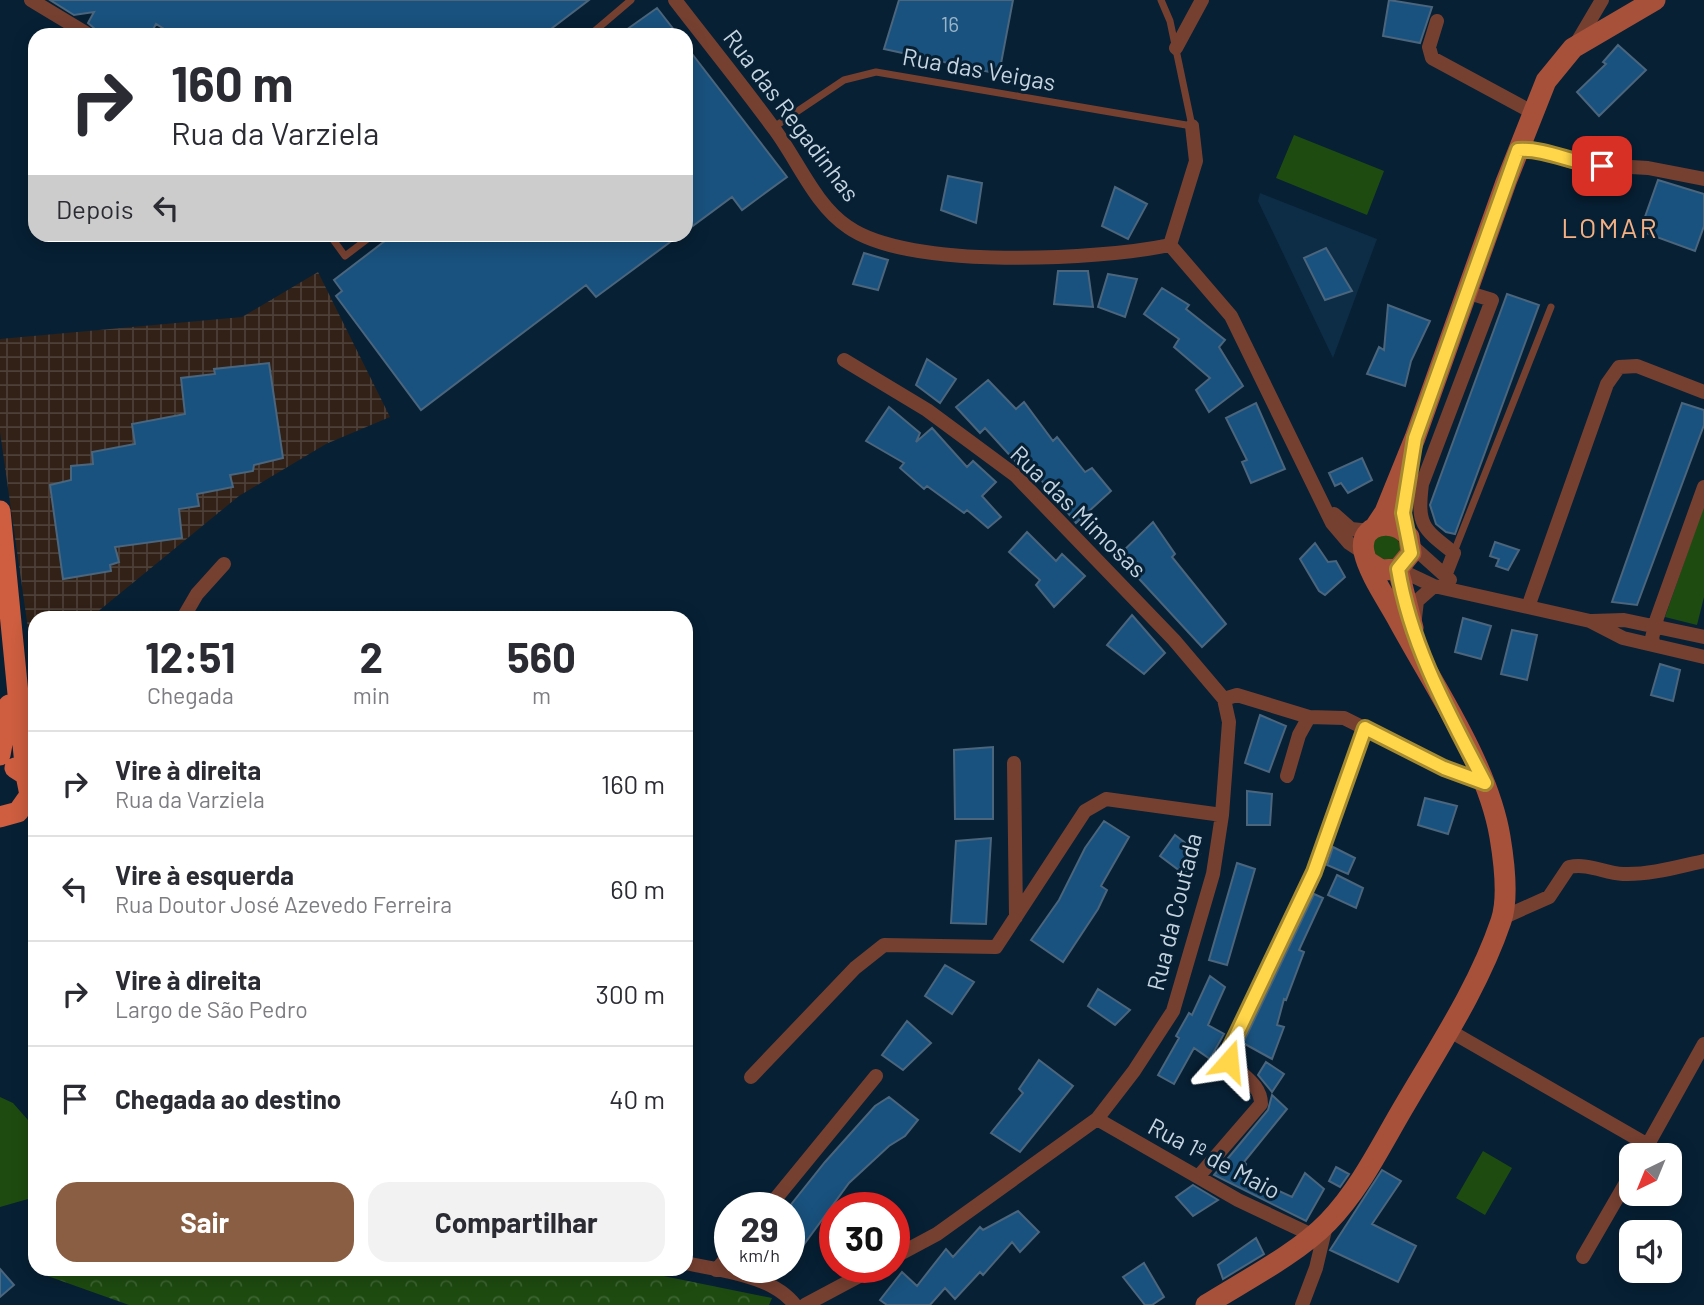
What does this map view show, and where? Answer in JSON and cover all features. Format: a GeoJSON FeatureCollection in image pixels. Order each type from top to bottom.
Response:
{"type":"FeatureCollection","features":[{"type":"Feature","properties":{"kind":"main road"},"geometry":{"type":"LineString","coordinates":[[1206,1305],[1320,1235],[1357,1185],[1450,1031],[1502,918],[1501,839],[1485,783],[1366,557],[1363,545],[1388,505],[1415,438],[1518,150],[1546,81],[1573,48],[1647,1]]}},
{"type":"Feature","properties":{"kind":"main road"},"geometry":{"type":"LineString","coordinates":[[1366,557],[1381,570],[1398,569],[1409,559],[1405,489],[1415,438]]}},
{"type":"Feature","properties":{"kind":"main road"},"geometry":{"type":"LineString","coordinates":[[0,511],[4,580],[15,644],[28,764]]}},
{"type":"Feature","properties":{"kind":"main road"},"geometry":{"type":"LineString","coordinates":[[1372,529],[1395,525],[1408,538]]}},
{"type":"Feature","properties":{"kind":"main road"},"geometry":{"type":"LineString","coordinates":[[1398,569],[1415,634],[1430,676]]}},
{"type":"Feature","properties":{"kind":"main road"},"geometry":{"type":"LineString","coordinates":[[0,755],[5,737],[15,644]]}},
{"type":"Feature","properties":{"kind":"main road"},"geometry":{"type":"LineString","coordinates":[[0,766],[11,766],[28,780]]}},
{"type":"Feature","properties":{"kind":"main road"},"geometry":{"type":"LineString","coordinates":[[11,814],[28,797]]}},
{"type":"Feature","properties":{"kind":"street"},"geometry":{"type":"LineString","coordinates":[[32,0],[78,28]]}},
{"type":"Feature","properties":{"kind":"street","name":"Rua das Regadinhas"},"geometry":{"type":"LineString","coordinates":[[675,0],[774,127],[817,195],[846,226],[876,243],[917,250],[1049,257],[1135,252],[1170,245]]}},
{"type":"Feature","properties":{"kind":"street"},"geometry":{"type":"LineString","coordinates":[[1176,48],[1202,0]]}},
{"type":"Feature","properties":{"kind":"street"},"geometry":{"type":"LineString","coordinates":[[1573,48],[1602,0]]}},
{"type":"Feature","properties":{"kind":"street"},"geometry":{"type":"LineString","coordinates":[[1437,21],[1429,47],[1432,58],[1532,112]]}},
{"type":"Feature","properties":{"kind":"street"},"geometry":{"type":"LineString","coordinates":[[1192,126],[1196,161],[1170,245],[1231,316],[1323,499],[1332,523],[1349,543],[1366,557]]}},
{"type":"Feature","properties":{"kind":"street"},"geometry":{"type":"LineString","coordinates":[[1518,150],[1535,149],[1579,164],[1648,168],[1704,179]]}},
{"type":"Feature","properties":{"kind":"street"},"geometry":{"type":"LineString","coordinates":[[1415,634],[1417,601],[1440,581],[1454,553],[1428,531],[1419,513],[1422,484],[1492,300],[1466,292]]}},
{"type":"Feature","properties":{"kind":"street","name":"Rua das Mimosas"},"geometry":{"type":"LineString","coordinates":[[844,360],[926,410],[1015,475],[1174,640],[1224,699]]}},
{"type":"Feature","properties":{"kind":"street"},"geometry":{"type":"LineString","coordinates":[[1528,607],[1606,384],[1619,367],[1637,366],[1704,392]]}},
{"type":"Feature","properties":{"kind":"street"},"geometry":{"type":"LineString","coordinates":[[1654,645],[1655,626],[1704,486]]}},
{"type":"Feature","properties":{"kind":"street"},"geometry":{"type":"LineString","coordinates":[[1323,499],[1351,529],[1372,529]]}},
{"type":"Feature","properties":{"kind":"street"},"geometry":{"type":"LineString","coordinates":[[1408,538],[1440,581]]}},
{"type":"Feature","properties":{"kind":"street"},"geometry":{"type":"LineString","coordinates":[[187,611],[197,594],[224,564]]}},
{"type":"Feature","properties":{"kind":"street"},"geometry":{"type":"LineString","coordinates":[[1398,569],[1465,591],[1590,621],[1624,620],[1703,634],[1698,656],[1623,638],[1590,621]]}},
{"type":"Feature","properties":{"kind":"street"},"geometry":{"type":"LineString","coordinates":[[1224,699],[1237,695],[1309,717],[1344,718],[1444,768],[1485,783]]}},
{"type":"Feature","properties":{"kind":"street","name":"Rua da Coutada"},"geometry":{"type":"LineString","coordinates":[[910,1248],[937,1234],[1097,1119],[1134,1071],[1173,1011],[1213,874],[1222,815],[1229,722],[1224,699]]}},
{"type":"Feature","properties":{"kind":"street"},"geometry":{"type":"LineString","coordinates":[[1287,776],[1299,735],[1309,717]]}},
{"type":"Feature","properties":{"kind":"street"},"geometry":{"type":"LineString","coordinates":[[1198,1177],[1261,1104],[1261,1095],[1254,1084],[1229,1061],[1230,1048],[1314,872],[1365,728]]}},
{"type":"Feature","properties":{"kind":"street"},"geometry":{"type":"LineString","coordinates":[[1014,763],[1016,917]]}},
{"type":"Feature","properties":{"kind":"street"},"geometry":{"type":"LineString","coordinates":[[751,1077],[856,968],[884,945],[996,947],[1085,811],[1106,799],[1222,815]]}},
{"type":"Feature","properties":{"kind":"street"},"geometry":{"type":"LineString","coordinates":[[1502,918],[1549,897],[1569,867],[1582,864],[1619,874],[1642,874],[1704,861]]}},
{"type":"Feature","properties":{"kind":"street"},"geometry":{"type":"LineString","coordinates":[[1450,1031],[1634,1143]]}},
{"type":"Feature","properties":{"kind":"street"},"geometry":{"type":"LineString","coordinates":[[1649,1143],[1704,1044]]}},
{"type":"Feature","properties":{"kind":"street"},"geometry":{"type":"LineString","coordinates":[[781,1192],[876,1076]]}},
{"type":"Feature","properties":{"kind":"street","name":"Rua 1º de Maio"},"geometry":{"type":"LineString","coordinates":[[1097,1119],[1198,1177],[1320,1235]]}},
{"type":"Feature","properties":{"kind":"street"},"geometry":{"type":"LineString","coordinates":[[1583,1257],[1619,1195]]}},
{"type":"Feature","properties":{"kind":"street"},"geometry":{"type":"LineString","coordinates":[[1302,1305],[1320,1235]]}},
{"type":"Feature","properties":{"kind":"street"},"geometry":{"type":"LineString","coordinates":[[693,1265],[714,1270]]}},
{"type":"Feature","properties":{"kind":"street"},"geometry":{"type":"LineString","coordinates":[[765,1283],[787,1294],[795,1305]]}},
{"type":"Feature","properties":{"kind":"street"},"geometry":{"type":"LineString","coordinates":[[805,1305],[846,1283]]}},
{"type":"Feature","properties":{"kind":"lane"},"geometry":{"type":"LineString","coordinates":[[598,28],[631,0]]}},
{"type":"Feature","properties":{"kind":"lane"},"geometry":{"type":"LineString","coordinates":[[1161,0],[1176,48],[1192,126]]}},
{"type":"Feature","properties":{"kind":"lane","name":"Rua das Veigas"},"geometry":{"type":"LineString","coordinates":[[774,127],[844,80],[876,72],[1192,126]]}},
{"type":"Feature","properties":{"kind":"lane"},"geometry":{"type":"LineString","coordinates":[[335,242],[345,256],[363,242]]}},
{"type":"Feature","properties":{"kind":"lane"},"geometry":{"type":"LineString","coordinates":[[1454,553],[1550,307]]}},
{"type":"Feature","properties":{"kind":"shaded area"},"geometry":{"type":"Polygon","coordinates":[[[1260,193],[1377,239],[1333,358],[1258,201],[1260,193]]]}},
{"type":"Feature","properties":{"kind":"shaded area"},"geometry":{"type":"Polygon","coordinates":[[[318,272],[390,417],[326,444],[239,496],[99,611],[28,611],[28,629],[0,432],[0,339],[242,317],[318,272]]]}},
{"type":"Feature","properties":{"kind":"green space"},"geometry":{"type":"Polygon","coordinates":[[[1294,135],[1384,171],[1367,215],[1276,178],[1294,135]]]}},
{"type":"Feature","properties":{"kind":"green space"},"geometry":{"type":"Polygon","coordinates":[[[1704,505],[1704,597],[1697,625],[1665,617],[1704,505]]]}},
{"type":"Feature","properties":{"kind":"green space"},"geometry":{"type":"Polygon","coordinates":[[[1394,534],[1402,547],[1396,560],[1377,559],[1371,546],[1375,537],[1394,534]]]}},
{"type":"Feature","properties":{"kind":"green space"},"geometry":{"type":"Polygon","coordinates":[[[0,1097],[13,1103],[28,1120],[28,1199],[0,1207],[0,1097]]]}},
{"type":"Feature","properties":{"kind":"green space"},"geometry":{"type":"Polygon","coordinates":[[[1483,1151],[1512,1168],[1485,1215],[1456,1198],[1483,1151]]]}},
{"type":"Feature","properties":{"kind":"green space"},"geometry":{"type":"Polygon","coordinates":[[[48,1276],[664,1276],[772,1298],[769,1305],[129,1305],[48,1276]]]}},
{"type":"Feature","properties":{"kind":"building"},"geometry":{"type":"Polygon","coordinates":[[[50,0],[589,0],[552,28],[163,28],[156,24],[154,28],[94,28],[88,23],[94,12],[74,15],[50,0]]]}},
{"type":"Feature","properties":{"kind":"building"},"geometry":{"type":"Polygon","coordinates":[[[899,0],[1013,0],[999,74],[884,49],[899,0]]]}},
{"type":"Feature","properties":{"kind":"building"},"geometry":{"type":"Polygon","coordinates":[[[1389,0],[1432,7],[1420,43],[1383,36],[1389,0]]]}},
{"type":"Feature","properties":{"kind":"building"},"geometry":{"type":"Polygon","coordinates":[[[657,8],[673,28],[629,28],[657,8]]]}},
{"type":"Feature","properties":{"kind":"building"},"geometry":{"type":"Polygon","coordinates":[[[1618,45],[1646,70],[1599,116],[1577,92],[1606,64],[1603,62],[1618,45]]]}},
{"type":"Feature","properties":{"kind":"building"},"geometry":{"type":"Polygon","coordinates":[[[693,55],[787,177],[742,210],[732,197],[693,226],[693,55]]]}},
{"type":"Feature","properties":{"kind":"building"},"geometry":{"type":"Polygon","coordinates":[[[948,176],[982,183],[976,223],[941,210],[948,176]]]}},
{"type":"Feature","properties":{"kind":"building"},"geometry":{"type":"Polygon","coordinates":[[[1658,180],[1704,194],[1704,226],[1695,251],[1640,231],[1658,180]]]}},
{"type":"Feature","properties":{"kind":"building"},"geometry":{"type":"Polygon","coordinates":[[[1115,187],[1147,204],[1128,239],[1102,226],[1115,187]]]}},
{"type":"Feature","properties":{"kind":"building"},"geometry":{"type":"Polygon","coordinates":[[[384,242],[670,242],[596,297],[586,285],[421,410],[336,296],[342,291],[334,280],[384,242]]]}},
{"type":"Feature","properties":{"kind":"building"},"geometry":{"type":"Polygon","coordinates":[[[1326,248],[1352,291],[1325,300],[1304,258],[1326,248]]]}},
{"type":"Feature","properties":{"kind":"building"},"geometry":{"type":"Polygon","coordinates":[[[864,253],[888,260],[878,290],[853,284],[864,253]]]}},
{"type":"Feature","properties":{"kind":"building"},"geometry":{"type":"Polygon","coordinates":[[[1058,271],[1088,271],[1093,307],[1054,304],[1058,271]]]}},
{"type":"Feature","properties":{"kind":"building"},"geometry":{"type":"Polygon","coordinates":[[[1108,274],[1137,279],[1125,317],[1098,307],[1108,274]]]}},
{"type":"Feature","properties":{"kind":"building"},"geometry":{"type":"Polygon","coordinates":[[[1162,288],[1189,305],[1186,309],[1225,340],[1219,347],[1243,386],[1209,412],[1196,390],[1210,378],[1174,347],[1179,339],[1144,314],[1162,288]]]}},
{"type":"Feature","properties":{"kind":"building"},"geometry":{"type":"Polygon","coordinates":[[[1507,294],[1539,305],[1455,534],[1446,532],[1436,524],[1430,505],[1507,294]]]}},
{"type":"Feature","properties":{"kind":"building"},"geometry":{"type":"Polygon","coordinates":[[[1388,305],[1430,321],[1411,361],[1405,386],[1367,374],[1379,347],[1384,350],[1388,305]]]}},
{"type":"Feature","properties":{"kind":"building"},"geometry":{"type":"Polygon","coordinates":[[[927,359],[956,379],[940,403],[916,385],[927,359]]]}},
{"type":"Feature","properties":{"kind":"building"},"geometry":{"type":"Polygon","coordinates":[[[269,363],[283,458],[254,465],[253,471],[230,475],[233,487],[197,494],[199,506],[179,509],[182,538],[115,547],[119,562],[110,565],[111,571],[63,579],[50,485],[71,480],[71,466],[93,464],[92,452],[135,444],[132,424],[185,414],[181,378],[215,374],[214,369],[269,363]]]}},
{"type":"Feature","properties":{"kind":"building"},"geometry":{"type":"Polygon","coordinates":[[[988,380],[1016,409],[1024,402],[1053,441],[1057,437],[1085,472],[1092,468],[1111,491],[1076,523],[1021,455],[1015,461],[985,428],[980,433],[956,407],[988,380]]]}},
{"type":"Feature","properties":{"kind":"building"},"geometry":{"type":"Polygon","coordinates":[[[1256,403],[1285,469],[1251,483],[1242,462],[1247,460],[1226,418],[1256,403]]]}},
{"type":"Feature","properties":{"kind":"building"},"geometry":{"type":"Polygon","coordinates":[[[1682,403],[1704,410],[1704,425],[1637,605],[1612,602],[1682,403]]]}},
{"type":"Feature","properties":{"kind":"building"},"geometry":{"type":"Polygon","coordinates":[[[889,407],[920,433],[916,442],[932,428],[967,467],[973,461],[996,482],[982,496],[1001,517],[988,528],[967,510],[964,513],[927,486],[924,489],[900,468],[904,463],[866,441],[889,407]]]}},
{"type":"Feature","properties":{"kind":"building"},"geometry":{"type":"Polygon","coordinates":[[[1362,458],[1372,480],[1348,493],[1341,483],[1335,486],[1329,473],[1362,458]]]}},
{"type":"Feature","properties":{"kind":"building"},"geometry":{"type":"Polygon","coordinates":[[[1153,522],[1175,554],[1172,557],[1226,624],[1202,647],[1118,556],[1153,522]]]}},
{"type":"Feature","properties":{"kind":"building"},"geometry":{"type":"Polygon","coordinates":[[[1027,532],[1056,561],[1062,554],[1085,576],[1054,607],[1036,585],[1040,580],[1009,552],[1027,532]]]}},
{"type":"Feature","properties":{"kind":"building"},"geometry":{"type":"Polygon","coordinates":[[[1495,542],[1519,550],[1508,570],[1496,566],[1499,559],[1490,556],[1495,542]]]}},
{"type":"Feature","properties":{"kind":"building"},"geometry":{"type":"Polygon","coordinates":[[[1315,543],[1328,562],[1336,561],[1345,577],[1325,595],[1319,591],[1300,559],[1315,543]]]}},
{"type":"Feature","properties":{"kind":"building"},"geometry":{"type":"Polygon","coordinates":[[[1132,615],[1165,653],[1144,674],[1107,645],[1132,615]]]}},
{"type":"Feature","properties":{"kind":"building"},"geometry":{"type":"Polygon","coordinates":[[[1463,618],[1491,626],[1481,659],[1455,652],[1463,618]]]}},
{"type":"Feature","properties":{"kind":"building"},"geometry":{"type":"Polygon","coordinates":[[[1512,630],[1537,635],[1527,680],[1501,674],[1512,630]]]}},
{"type":"Feature","properties":{"kind":"building"},"geometry":{"type":"Polygon","coordinates":[[[1660,664],[1680,670],[1673,701],[1651,695],[1660,664]]]}},
{"type":"Feature","properties":{"kind":"building"},"geometry":{"type":"Polygon","coordinates":[[[1260,715],[1286,726],[1269,772],[1245,763],[1260,715]]]}},
{"type":"Feature","properties":{"kind":"building"},"geometry":{"type":"Polygon","coordinates":[[[993,747],[993,819],[955,819],[954,750],[993,747]]]}},
{"type":"Feature","properties":{"kind":"building"},"geometry":{"type":"Polygon","coordinates":[[[1247,791],[1272,794],[1270,825],[1247,825],[1247,791]]]}},
{"type":"Feature","properties":{"kind":"building"},"geometry":{"type":"Polygon","coordinates":[[[1425,798],[1457,806],[1448,834],[1418,825],[1425,798]]]}},
{"type":"Feature","properties":{"kind":"building"},"geometry":{"type":"Polygon","coordinates":[[[1104,821],[1129,837],[1101,886],[1107,890],[1098,909],[1063,962],[1031,940],[1059,900],[1085,848],[1104,821]]]}},
{"type":"Feature","properties":{"kind":"building"},"geometry":{"type":"Polygon","coordinates":[[[1175,835],[1200,854],[1184,874],[1160,856],[1175,835]]]}},
{"type":"Feature","properties":{"kind":"building"},"geometry":{"type":"Polygon","coordinates":[[[991,838],[986,924],[951,923],[956,841],[991,838]]]}},
{"type":"Feature","properties":{"kind":"building"},"geometry":{"type":"Polygon","coordinates":[[[1333,847],[1355,858],[1348,874],[1327,865],[1333,847]]]}},
{"type":"Feature","properties":{"kind":"building"},"geometry":{"type":"Polygon","coordinates":[[[1237,863],[1255,869],[1227,965],[1209,960],[1237,863]]]}},
{"type":"Feature","properties":{"kind":"building"},"geometry":{"type":"Polygon","coordinates":[[[1337,875],[1363,888],[1356,908],[1328,895],[1337,875]]]}},
{"type":"Feature","properties":{"kind":"building"},"geometry":{"type":"Polygon","coordinates":[[[1314,894],[1323,898],[1299,950],[1304,952],[1286,1000],[1284,999],[1277,1025],[1284,1027],[1272,1059],[1243,1043],[1314,894]]]}},
{"type":"Feature","properties":{"kind":"building"},"geometry":{"type":"Polygon","coordinates":[[[945,965],[974,982],[952,1014],[925,996],[945,965]]]}},
{"type":"Feature","properties":{"kind":"building"},"geometry":{"type":"Polygon","coordinates":[[[1210,976],[1225,987],[1208,1025],[1224,1034],[1210,1059],[1194,1048],[1174,1084],[1158,1075],[1179,1038],[1176,1036],[1189,1013],[1192,1015],[1210,976]]]}},
{"type":"Feature","properties":{"kind":"building"},"geometry":{"type":"Polygon","coordinates":[[[1098,989],[1130,1010],[1115,1025],[1088,1006],[1098,989]]]}},
{"type":"Feature","properties":{"kind":"building"},"geometry":{"type":"Polygon","coordinates":[[[907,1021],[931,1043],[903,1070],[882,1055],[907,1021]]]}},
{"type":"Feature","properties":{"kind":"building"},"geometry":{"type":"Polygon","coordinates":[[[1039,1060],[1073,1086],[1020,1152],[991,1133],[1023,1093],[1019,1089],[1039,1060]]]}},
{"type":"Feature","properties":{"kind":"building"},"geometry":{"type":"Polygon","coordinates":[[[1266,1062],[1284,1074],[1272,1092],[1258,1075],[1266,1062]]]}},
{"type":"Feature","properties":{"kind":"building"},"geometry":{"type":"Polygon","coordinates":[[[1272,1095],[1287,1109],[1244,1162],[1246,1164],[1242,1174],[1292,1197],[1305,1173],[1324,1189],[1306,1221],[1214,1175],[1268,1110],[1272,1095]]]}},
{"type":"Feature","properties":{"kind":"building"},"geometry":{"type":"Polygon","coordinates":[[[889,1097],[918,1120],[905,1136],[889,1146],[842,1192],[819,1192],[819,1224],[805,1243],[805,1192],[801,1192],[875,1106],[889,1097]]]}},
{"type":"Feature","properties":{"kind":"building"},"geometry":{"type":"Polygon","coordinates":[[[1336,1167],[1349,1174],[1340,1187],[1329,1181],[1336,1167]]]}},
{"type":"Feature","properties":{"kind":"building"},"geometry":{"type":"Polygon","coordinates":[[[1382,1170],[1401,1181],[1372,1224],[1416,1246],[1398,1282],[1330,1250],[1382,1170]]]}},
{"type":"Feature","properties":{"kind":"building"},"geometry":{"type":"Polygon","coordinates":[[[1193,1185],[1218,1200],[1193,1216],[1176,1197],[1193,1185]]]}},
{"type":"Feature","properties":{"kind":"building"},"geometry":{"type":"Polygon","coordinates":[[[1018,1211],[1039,1232],[1020,1252],[1012,1242],[983,1275],[980,1272],[955,1299],[945,1288],[930,1305],[887,1305],[880,1300],[893,1283],[910,1283],[910,1279],[917,1286],[946,1249],[953,1257],[980,1227],[983,1230],[1018,1211]]]}},
{"type":"Feature","properties":{"kind":"building"},"geometry":{"type":"Polygon","coordinates":[[[1256,1238],[1264,1254],[1223,1279],[1218,1265],[1256,1238]]]}},
{"type":"Feature","properties":{"kind":"building"},"geometry":{"type":"Polygon","coordinates":[[[1144,1263],[1164,1297],[1152,1305],[1145,1305],[1123,1277],[1144,1263]]]}},
{"type":"Feature","properties":{"kind":"building"},"geometry":{"type":"Polygon","coordinates":[[[0,1269],[14,1285],[0,1297],[0,1269]]]}},
{"type":"Feature","properties":{"kind":"district","name":"LOMAR"},"geometry":{"type":"Point","coordinates":[1610,228]}},
{"type":"Feature","properties":{"kind":"route"},"geometry":{"type":"LineString","coordinates":[[1229,1061],[1230,1048],[1314,872],[1365,728],[1444,768],[1485,783],[1430,676],[1407,611],[1398,569],[1409,559],[1411,553],[1409,537],[1404,530],[1405,489],[1415,438],[1518,150],[1535,149],[1579,164],[1602,166]]}}]}
